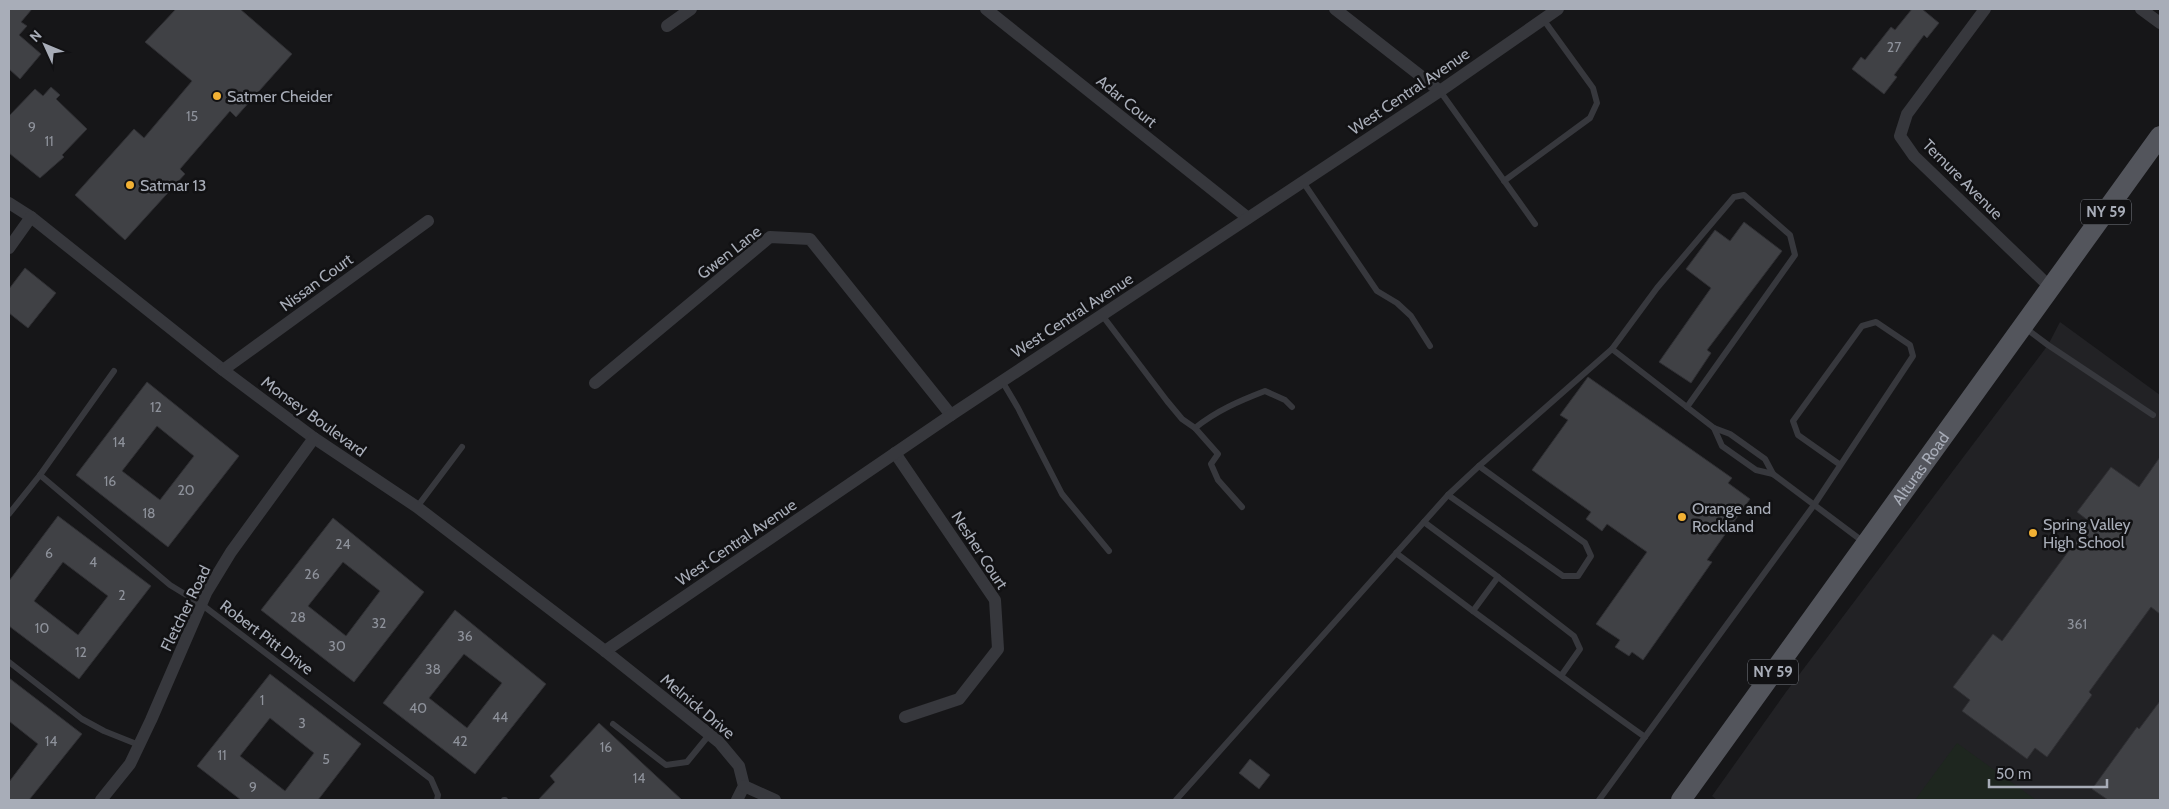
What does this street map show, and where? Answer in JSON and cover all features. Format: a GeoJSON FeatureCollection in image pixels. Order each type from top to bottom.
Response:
{"type":"FeatureCollection","features":[{"type":"Feature","properties":{"kind":"main road","name":"Alturas Road"},"geometry":{"type":"LineString","coordinates":[[1681,800],[2160,136]]}},
{"type":"Feature","properties":{"kind":"street"},"geometry":{"type":"LineString","coordinates":[[666,26],[691,9]]}},
{"type":"Feature","properties":{"kind":"street","name":"Adar Court"},"geometry":{"type":"LineString","coordinates":[[986,9],[1248,218]]}},
{"type":"Feature","properties":{"kind":"street"},"geometry":{"type":"LineString","coordinates":[[1335,9],[1440,91]]}},
{"type":"Feature","properties":{"kind":"street","name":"West Central Avenue"},"geometry":{"type":"LineString","coordinates":[[605,651],[950,415],[1440,91],[1558,9]]}},
{"type":"Feature","properties":{"kind":"street","name":"Ternure Avenue"},"geometry":{"type":"LineString","coordinates":[[1985,9],[1907,114],[1900,136],[1914,156],[2051,288]]}},
{"type":"Feature","properties":{"kind":"street"},"geometry":{"type":"LineString","coordinates":[[2141,9],[2160,23]]}},
{"type":"Feature","properties":{"kind":"street","name":"Monsey Boulevard"},"geometry":{"type":"LineString","coordinates":[[9,203],[31,218],[223,370],[314,438],[417,507],[605,651]]}},
{"type":"Feature","properties":{"kind":"street"},"geometry":{"type":"LineString","coordinates":[[9,248],[31,218]]}},
{"type":"Feature","properties":{"kind":"street","name":"Nissan Court"},"geometry":{"type":"LineString","coordinates":[[223,370],[428,221]]}},
{"type":"Feature","properties":{"kind":"street","name":"Gwen Lane"},"geometry":{"type":"LineString","coordinates":[[595,383],[770,237],[810,239],[950,415]]}},
{"type":"Feature","properties":{"kind":"street","name":"Fletcher Road"},"geometry":{"type":"LineString","coordinates":[[101,800],[130,764],[202,604],[231,552],[314,438]]}},
{"type":"Feature","properties":{"kind":"street","name":"Nesher Court"},"geometry":{"type":"LineString","coordinates":[[895,453],[995,600],[998,649],[959,699],[905,717]]}},
{"type":"Feature","properties":{"kind":"street","name":"Melnick Drive"},"geometry":{"type":"LineString","coordinates":[[605,651],[719,742],[739,766],[744,786]]}},
{"type":"Feature","properties":{"kind":"street"},"geometry":{"type":"LineString","coordinates":[[737,800],[744,786],[775,800]]}},
{"type":"Feature","properties":{"kind":"lane"},"geometry":{"type":"LineString","coordinates":[[1504,181],[1590,118],[1596,103],[1592,88],[1543,19]]}},
{"type":"Feature","properties":{"kind":"lane"},"geometry":{"type":"LineString","coordinates":[[1440,91],[1535,224]]}},
{"type":"Feature","properties":{"kind":"lane"},"geometry":{"type":"LineString","coordinates":[[1303,182],[1377,290],[1397,303],[1411,316],[1430,346]]}},
{"type":"Feature","properties":{"kind":"lane"},"geometry":{"type":"LineString","coordinates":[[1176,800],[1448,495],[1612,349],[1657,288],[1734,197],[1744,195],[1790,235],[1795,255],[1687,407]]}},
{"type":"Feature","properties":{"kind":"lane"},"geometry":{"type":"LineString","coordinates":[[1102,315],[1167,402],[1182,419],[1195,428],[1218,454],[1211,464],[1218,480],[1242,507]]}},
{"type":"Feature","properties":{"kind":"lane"},"geometry":{"type":"LineString","coordinates":[[1599,800],[1814,505],[1913,356],[1910,345],[1876,322],[1862,326],[1793,421],[1798,435],[1840,464]]}},
{"type":"Feature","properties":{"kind":"lane"},"geometry":{"type":"LineString","coordinates":[[2023,326],[2048,345],[2153,415]]}},
{"type":"Feature","properties":{"kind":"lane"},"geometry":{"type":"LineString","coordinates":[[1612,349],[1714,428],[1730,434],[1765,459],[1773,474]]}},
{"type":"Feature","properties":{"kind":"lane"},"geometry":{"type":"LineString","coordinates":[[9,514],[40,475],[114,371]]}},
{"type":"Feature","properties":{"kind":"lane"},"geometry":{"type":"LineString","coordinates":[[1002,381],[1062,494],[1109,551]]}},
{"type":"Feature","properties":{"kind":"lane"},"geometry":{"type":"LineString","coordinates":[[1195,428],[1210,416],[1264,391],[1285,400],[1292,407]]}},
{"type":"Feature","properties":{"kind":"lane"},"geometry":{"type":"LineString","coordinates":[[1714,428],[1722,446],[1756,470],[1773,474],[1866,544]]}},
{"type":"Feature","properties":{"kind":"lane"},"geometry":{"type":"LineString","coordinates":[[417,507],[462,447]]}},
{"type":"Feature","properties":{"kind":"lane"},"geometry":{"type":"LineString","coordinates":[[1448,495],[1564,576],[1578,576],[1591,556],[1585,543],[1479,466]]}},
{"type":"Feature","properties":{"kind":"lane","name":"Robert Pitt Drive"},"geometry":{"type":"LineString","coordinates":[[40,475],[170,585],[202,604],[431,779],[438,795],[437,800]]}},
{"type":"Feature","properties":{"kind":"lane"},"geometry":{"type":"LineString","coordinates":[[1424,522],[1574,636],[1580,649],[1561,676]]}},
{"type":"Feature","properties":{"kind":"lane"},"geometry":{"type":"LineString","coordinates":[[1396,553],[1645,737]]}},
{"type":"Feature","properties":{"kind":"lane"},"geometry":{"type":"LineString","coordinates":[[1473,611],[1498,577]]}},
{"type":"Feature","properties":{"kind":"lane"},"geometry":{"type":"LineString","coordinates":[[9,662],[82,719],[104,731],[139,745]]}},
{"type":"Feature","properties":{"kind":"lane"},"geometry":{"type":"LineString","coordinates":[[613,724],[666,765],[686,762],[709,734]]}},
{"type":"Feature","properties":{"kind":"shaded area","name":"Spring Valley High School"},"geometry":{"type":"Polygon","coordinates":[[[2060,322],[2160,395],[2160,800],[1717,800],[1712,796],[1786,692],[2048,345],[2060,322]]]}},
{"type":"Feature","properties":{"kind":"shaded area"},"geometry":{"type":"Polygon","coordinates":[[[1957,743],[2036,800],[1915,800],[1957,743]]]}},
{"type":"Feature","properties":{"kind":"building"},"geometry":{"type":"Polygon","coordinates":[[[9,9],[32,9],[21,22],[27,26],[19,35],[41,54],[20,79],[9,69],[9,9]]]}},
{"type":"Feature","properties":{"kind":"building","name":"Satmer Cheider"},"geometry":{"type":"Polygon","coordinates":[[[176,9],[240,9],[292,54],[236,117],[230,111],[180,169],[185,174],[125,240],[75,195],[134,129],[144,138],[192,81],[145,42],[176,9]]]}},
{"type":"Feature","properties":{"kind":"building"},"geometry":{"type":"Polygon","coordinates":[[[1912,9],[1922,9],[1939,23],[1927,38],[1924,35],[1894,75],[1897,77],[1884,94],[1852,69],[1861,57],[1865,60],[1891,27],[1895,30],[1912,9]]]}},
{"type":"Feature","properties":{"kind":"building"},"geometry":{"type":"Polygon","coordinates":[[[51,87],[60,95],[56,99],[87,129],[62,155],[64,157],[40,178],[9,153],[9,116],[35,89],[43,96],[51,87]]]}},
{"type":"Feature","properties":{"kind":"building"},"geometry":{"type":"Polygon","coordinates":[[[1744,222],[1782,251],[1707,350],[1711,353],[1691,383],[1659,362],[1711,288],[1686,269],[1715,230],[1730,241],[1744,222]]]}},
{"type":"Feature","properties":{"kind":"building"},"geometry":{"type":"Polygon","coordinates":[[[25,268],[56,293],[28,328],[9,313],[9,289],[25,268]]]}},
{"type":"Feature","properties":{"kind":"building","name":"Orange and Rockland"},"geometry":{"type":"Polygon","coordinates":[[[1588,377],[1732,478],[1728,483],[1750,499],[1707,560],[1712,562],[1643,660],[1632,652],[1629,656],[1615,647],[1620,640],[1596,624],[1647,552],[1607,524],[1602,531],[1586,519],[1591,512],[1532,470],[1568,420],[1560,415],[1588,377]]]}},
{"type":"Feature","properties":{"kind":"building"},"geometry":{"type":"Polygon","coordinates":[[[147,382],[239,456],[168,547],[76,475],[147,382]],[[157,426],[122,471],[160,500],[194,456],[157,426]]]}},
{"type":"Feature","properties":{"kind":"building"},"geometry":{"type":"Polygon","coordinates":[[[2160,457],[2160,614],[2151,607],[2089,692],[2092,695],[2047,757],[2035,748],[2027,759],[1962,711],[1970,700],[1953,687],[1993,634],[2002,641],[2090,522],[2077,512],[2111,467],[2139,487],[2160,457]]]}},
{"type":"Feature","properties":{"kind":"building"},"geometry":{"type":"Polygon","coordinates":[[[58,516],[151,586],[79,679],[9,626],[9,581],[58,516]],[[63,562],[34,601],[78,635],[108,596],[63,562]]]}},
{"type":"Feature","properties":{"kind":"building"},"geometry":{"type":"Polygon","coordinates":[[[333,518],[424,592],[354,682],[261,610],[333,518]],[[343,562],[308,606],[346,636],[380,591],[343,562]]]}},
{"type":"Feature","properties":{"kind":"building"},"geometry":{"type":"Polygon","coordinates":[[[455,610],[546,684],[475,774],[383,703],[455,610]],[[464,654],[429,698],[467,728],[502,683],[464,654]]]}},
{"type":"Feature","properties":{"kind":"building"},"geometry":{"type":"Polygon","coordinates":[[[270,674],[361,744],[318,800],[241,800],[197,766],[270,674]],[[270,718],[240,756],[285,791],[314,753],[270,718]]]}},
{"type":"Feature","properties":{"kind":"building"},"geometry":{"type":"Polygon","coordinates":[[[9,678],[82,734],[29,800],[9,800],[9,782],[38,744],[9,721],[9,678]]]}},
{"type":"Feature","properties":{"kind":"building"},"geometry":{"type":"Polygon","coordinates":[[[2160,701],[2160,800],[2108,800],[2092,789],[2137,727],[2139,729],[2160,701]]]}},
{"type":"Feature","properties":{"kind":"building"},"geometry":{"type":"Polygon","coordinates":[[[599,723],[682,800],[538,800],[555,782],[550,776],[599,723]]]}},
{"type":"Feature","properties":{"kind":"building"},"geometry":{"type":"Polygon","coordinates":[[[1250,759],[1270,775],[1259,789],[1239,773],[1250,759]]]}},
{"type":"Feature","properties":{"kind":"place","name":"Satmer Cheider"},"geometry":{"type":"Point","coordinates":[217,96]}},
{"type":"Feature","properties":{"kind":"place","name":"Satmar 13"},"geometry":{"type":"Point","coordinates":[130,185]}},
{"type":"Feature","properties":{"kind":"place","name":"Orange and Rockland"},"geometry":{"type":"Point","coordinates":[1682,517]}},
{"type":"Feature","properties":{"kind":"place","name":"Spring Valley High School"},"geometry":{"type":"Point","coordinates":[2033,533]}}]}
